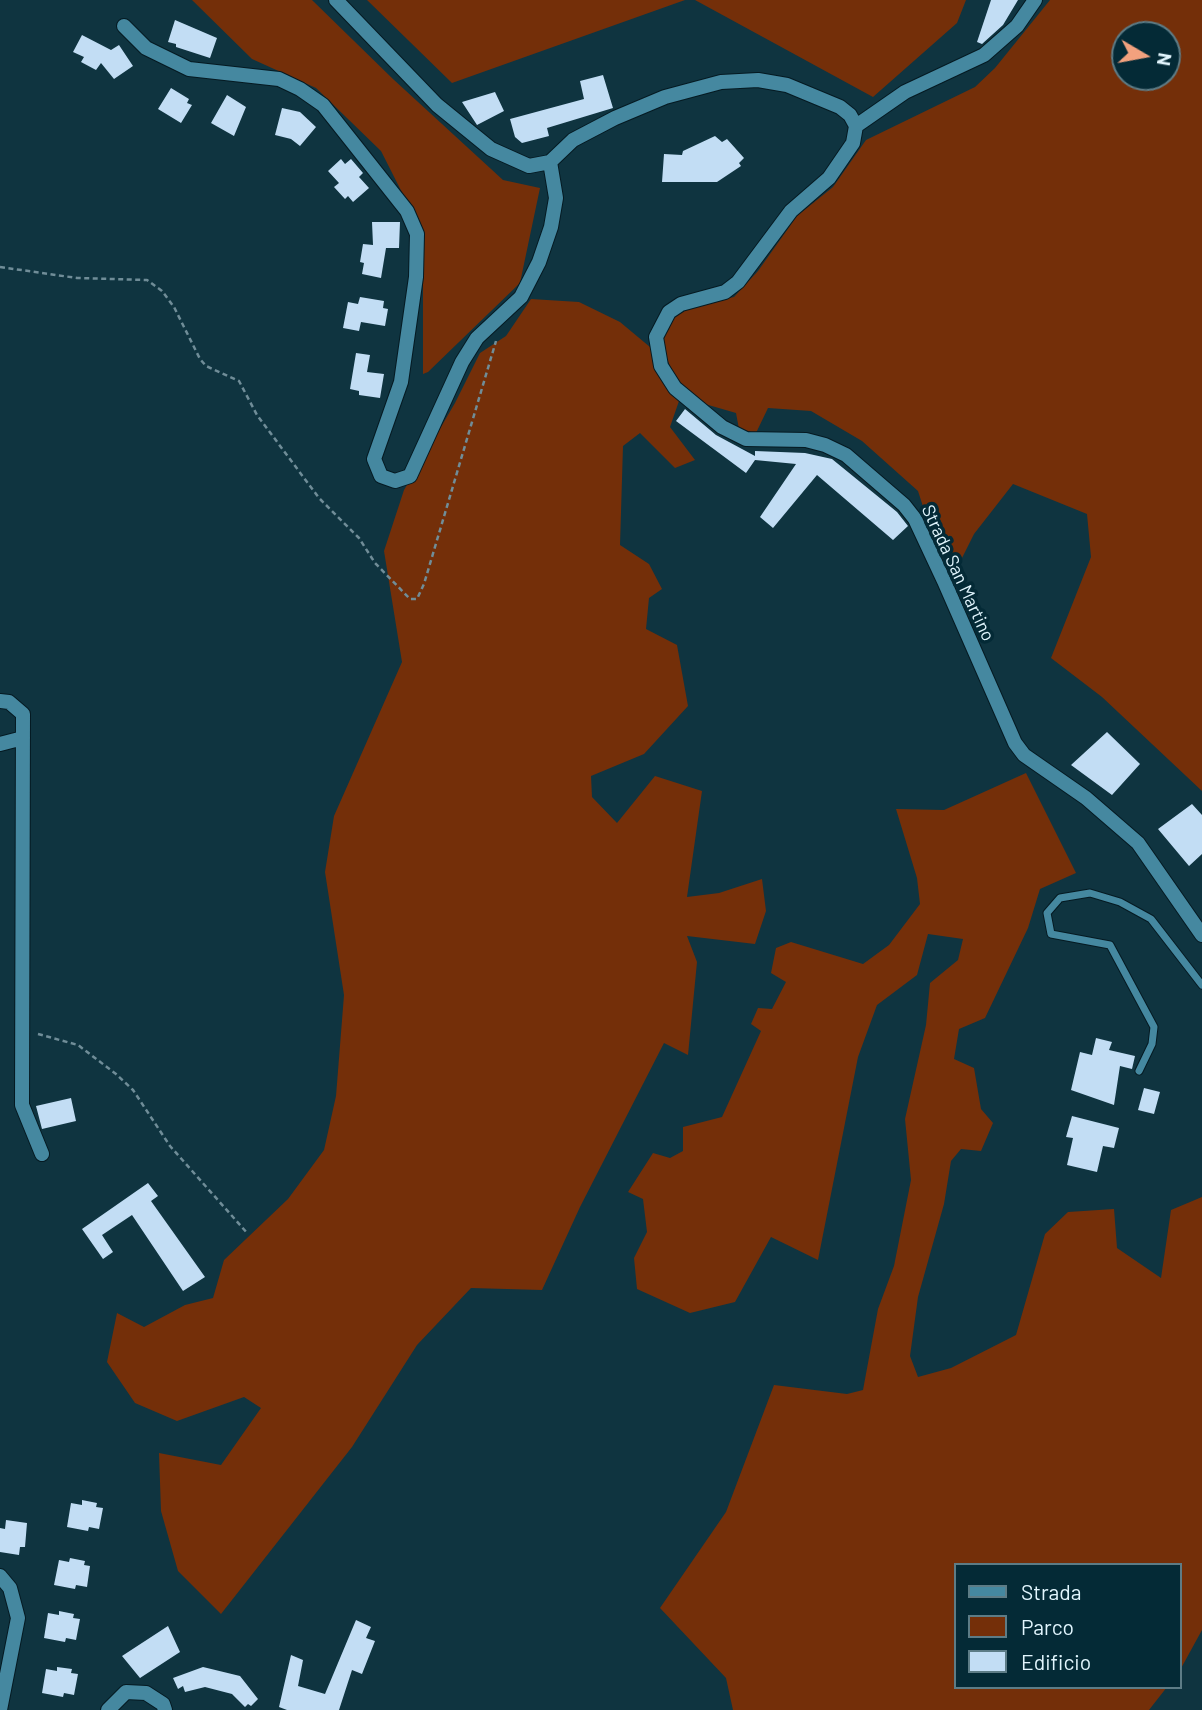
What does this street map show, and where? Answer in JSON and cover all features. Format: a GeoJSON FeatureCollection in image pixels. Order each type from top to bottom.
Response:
{"type":"FeatureCollection","features":[{"type":"Feature","properties":{"kind":"street"},"geometry":{"type":"LineString","coordinates":[[336,0],[437,105],[491,149],[529,166],[550,162],[573,140],[615,118],[665,97],[741,79],[787,85],[820,98],[850,115],[856,126],[905,92],[984,55],[1017,26],[1035,0]]}},
{"type":"Feature","properties":{"kind":"street"},"geometry":{"type":"LineString","coordinates":[[124,26],[146,48],[189,69],[279,79],[300,89],[323,105],[407,211],[417,234],[416,276],[401,382],[374,459],[381,477],[395,481],[410,476],[462,362],[477,338],[521,297],[539,262],[551,227],[556,191],[550,162]]}},
{"type":"Feature","properties":{"kind":"street","name":"Strada San Martino"},"geometry":{"type":"LineString","coordinates":[[856,126],[853,143],[829,178],[791,211],[738,282],[725,292],[689,301],[669,312],[656,337],[661,366],[675,388],[722,427],[746,439],[806,440],[825,445],[846,455],[904,505],[926,543],[1015,743],[1024,755],[1086,798],[1138,842],[1202,935]]}},
{"type":"Feature","properties":{"kind":"street"},"geometry":{"type":"LineString","coordinates":[[0,701],[9,702],[23,714],[22,1105],[42,1154]]}},
{"type":"Feature","properties":{"kind":"street"},"geometry":{"type":"LineString","coordinates":[[0,744],[23,738]]}},
{"type":"Feature","properties":{"kind":"street"},"geometry":{"type":"LineString","coordinates":[[0,1576],[10,1588],[18,1618],[0,1710]]}},
{"type":"Feature","properties":{"kind":"street"},"geometry":{"type":"LineString","coordinates":[[108,1710],[126,1692],[136,1692],[146,1693],[163,1704],[165,1710]]}},
{"type":"Feature","properties":{"kind":"lane"},"geometry":{"type":"LineString","coordinates":[[1139,1071],[1152,1044],[1154,1027],[1110,945],[1051,934],[1047,913],[1060,898],[1090,893],[1120,902],[1151,919],[1202,985]]}},
{"type":"Feature","properties":{"kind":"path"},"geometry":{"type":"LineString","coordinates":[[0,267],[77,278],[147,280],[162,291],[174,307],[200,359],[206,366],[239,381],[257,415],[319,498],[359,538],[375,563],[410,599],[417,599],[424,584],[500,332]]}},
{"type":"Feature","properties":{"kind":"path"},"geometry":{"type":"LineString","coordinates":[[21,1031],[78,1045],[116,1074],[133,1090],[170,1146],[248,1234]]}},
{"type":"Feature","properties":{"kind":"green space"},"geometry":{"type":"Polygon","coordinates":[[[192,0],[312,0],[503,180],[540,188],[520,283],[428,372],[423,374],[423,234],[381,151],[316,88],[252,59],[192,0]]]}},
{"type":"Feature","properties":{"kind":"green space"},"geometry":{"type":"Polygon","coordinates":[[[367,0],[685,0],[452,83],[367,0]]]}},
{"type":"Feature","properties":{"kind":"green space"},"geometry":{"type":"Polygon","coordinates":[[[695,0],[966,0],[957,23],[873,97],[695,0]]]}},
{"type":"Feature","properties":{"kind":"green space"},"geometry":{"type":"Polygon","coordinates":[[[1050,0],[1202,0],[1202,791],[1102,697],[1051,658],[1091,557],[1087,514],[1013,484],[974,534],[958,566],[937,550],[918,491],[862,441],[811,411],[768,408],[756,433],[739,429],[736,413],[698,402],[676,381],[661,344],[675,314],[692,306],[734,297],[758,271],[797,216],[833,187],[866,140],[975,87],[995,68],[1050,0]]]}},
{"type":"Feature","properties":{"kind":"green space"},"geometry":{"type":"Polygon","coordinates":[[[531,299],[579,302],[620,322],[650,347],[665,384],[679,401],[670,427],[695,460],[675,468],[640,433],[623,446],[620,545],[649,564],[662,589],[649,598],[646,629],[677,645],[688,706],[644,754],[591,776],[592,797],[617,823],[655,776],[702,791],[687,897],[719,893],[762,879],[766,911],[755,944],[687,936],[697,962],[688,1055],[664,1043],[580,1207],[542,1290],[471,1288],[417,1345],[352,1447],[221,1614],[178,1571],[161,1511],[159,1453],[221,1465],[261,1408],[244,1397],[177,1421],[135,1403],[107,1362],[117,1313],[144,1327],[185,1305],[213,1298],[224,1260],[288,1199],[324,1150],[336,1096],[344,995],[325,872],[334,816],[402,662],[384,551],[404,490],[455,403],[480,353],[506,336],[531,299]]]}},
{"type":"Feature","properties":{"kind":"green space"},"geometry":{"type":"Polygon","coordinates":[[[1026,773],[1076,873],[1040,889],[1028,928],[985,1018],[959,1029],[954,1059],[974,1068],[981,1109],[993,1123],[981,1151],[961,1149],[951,1161],[944,1204],[918,1297],[910,1356],[918,1377],[951,1368],[1016,1335],[1045,1234],[1068,1212],[1114,1209],[1117,1248],[1161,1278],[1171,1210],[1202,1197],[1202,1630],[1181,1668],[1181,1563],[954,1563],[954,1689],[1165,1689],[1149,1710],[733,1710],[726,1678],[660,1608],[726,1512],[774,1385],[847,1394],[863,1390],[878,1309],[894,1266],[911,1180],[905,1119],[926,1025],[930,983],[958,960],[963,939],[928,934],[917,975],[877,1005],[858,1057],[818,1260],[771,1237],[735,1302],[690,1313],[637,1289],[634,1258],[647,1232],[643,1199],[628,1192],[653,1153],[670,1158],[683,1151],[683,1127],[722,1117],[761,1031],[751,1024],[758,1008],[772,1009],[786,982],[771,973],[776,948],[791,942],[863,964],[889,945],[920,904],[917,878],[896,809],[944,810],[1026,773]]]}},
{"type":"Feature","properties":{"kind":"building"},"geometry":{"type":"Polygon","coordinates":[[[991,0],[1018,0],[1003,25],[982,44],[977,42],[991,0]]]}},
{"type":"Feature","properties":{"kind":"building"},"geometry":{"type":"Polygon","coordinates":[[[175,20],[217,38],[210,58],[168,42],[175,20]]]}},
{"type":"Feature","properties":{"kind":"building"},"geometry":{"type":"Polygon","coordinates":[[[82,35],[111,50],[119,45],[133,66],[114,79],[101,63],[96,70],[81,62],[84,57],[73,52],[82,35]]]}},
{"type":"Feature","properties":{"kind":"building"},"geometry":{"type":"Polygon","coordinates":[[[603,75],[613,108],[547,128],[549,136],[522,143],[515,137],[510,119],[584,99],[580,81],[603,75]]]}},
{"type":"Feature","properties":{"kind":"building"},"geometry":{"type":"Polygon","coordinates":[[[171,88],[189,99],[187,103],[192,105],[181,123],[158,109],[171,88]]]}},
{"type":"Feature","properties":{"kind":"building"},"geometry":{"type":"Polygon","coordinates":[[[495,92],[504,111],[477,125],[462,102],[495,92]]]}},
{"type":"Feature","properties":{"kind":"building"},"geometry":{"type":"Polygon","coordinates":[[[227,95],[246,107],[234,136],[211,123],[227,95]]]}},
{"type":"Feature","properties":{"kind":"building"},"geometry":{"type":"Polygon","coordinates":[[[282,108],[300,112],[316,127],[300,146],[291,139],[275,135],[282,108]]]}},
{"type":"Feature","properties":{"kind":"building"},"geometry":{"type":"Polygon","coordinates":[[[715,136],[722,142],[727,139],[744,158],[739,163],[741,166],[717,182],[662,182],[664,154],[682,155],[683,151],[715,136]]]}},
{"type":"Feature","properties":{"kind":"building"},"geometry":{"type":"Polygon","coordinates":[[[341,159],[345,164],[351,159],[363,173],[359,177],[369,188],[353,202],[348,196],[345,199],[334,187],[339,183],[328,171],[341,159]]]}},
{"type":"Feature","properties":{"kind":"building"},"geometry":{"type":"Polygon","coordinates":[[[372,222],[400,222],[399,248],[386,248],[381,278],[362,274],[364,263],[360,262],[363,244],[373,245],[372,222]]]}},
{"type":"Feature","properties":{"kind":"building"},"geometry":{"type":"Polygon","coordinates":[[[360,297],[384,301],[383,308],[388,309],[385,326],[361,322],[359,331],[343,328],[348,302],[358,304],[360,297]]]}},
{"type":"Feature","properties":{"kind":"building"},"geometry":{"type":"Polygon","coordinates":[[[356,353],[370,355],[367,372],[384,374],[380,398],[359,395],[359,391],[350,389],[356,353]]]}},
{"type":"Feature","properties":{"kind":"building"},"geometry":{"type":"Polygon","coordinates":[[[685,409],[716,435],[755,456],[755,451],[805,453],[832,459],[897,512],[908,526],[893,540],[817,475],[773,528],[760,517],[796,464],[755,460],[746,473],[676,421],[685,409]]]}},
{"type":"Feature","properties":{"kind":"building"},"geometry":{"type":"Polygon","coordinates":[[[1107,732],[1140,764],[1112,795],[1071,765],[1107,732]]]}},
{"type":"Feature","properties":{"kind":"building"},"geometry":{"type":"Polygon","coordinates":[[[1192,804],[1202,815],[1202,854],[1189,866],[1158,829],[1192,804]]]}},
{"type":"Feature","properties":{"kind":"building"},"geometry":{"type":"Polygon","coordinates":[[[1096,1038],[1112,1042],[1109,1050],[1135,1056],[1132,1069],[1120,1066],[1114,1105],[1071,1090],[1080,1052],[1092,1055],[1096,1038]]]}},
{"type":"Feature","properties":{"kind":"building"},"geometry":{"type":"Polygon","coordinates":[[[1144,1088],[1160,1092],[1154,1114],[1138,1110],[1144,1088]]]}},
{"type":"Feature","properties":{"kind":"building"},"geometry":{"type":"Polygon","coordinates":[[[71,1098],[76,1121],[42,1129],[36,1106],[71,1098]]]}},
{"type":"Feature","properties":{"kind":"building"},"geometry":{"type":"Polygon","coordinates":[[[1072,1116],[1119,1128],[1114,1148],[1103,1146],[1097,1172],[1067,1165],[1073,1138],[1066,1137],[1072,1116]]]}},
{"type":"Feature","properties":{"kind":"building"},"geometry":{"type":"Polygon","coordinates":[[[148,1183],[158,1196],[151,1201],[205,1277],[183,1291],[132,1215],[102,1235],[113,1252],[103,1259],[82,1229],[148,1183]]]}},
{"type":"Feature","properties":{"kind":"building"},"geometry":{"type":"Polygon","coordinates":[[[82,1500],[97,1503],[96,1507],[103,1508],[99,1529],[89,1527],[88,1531],[67,1527],[71,1503],[82,1505],[82,1500]]]}},
{"type":"Feature","properties":{"kind":"building"},"geometry":{"type":"Polygon","coordinates":[[[6,1520],[27,1523],[25,1547],[20,1547],[19,1555],[0,1552],[0,1528],[5,1529],[6,1520]]]}},
{"type":"Feature","properties":{"kind":"building"},"geometry":{"type":"Polygon","coordinates":[[[70,1558],[85,1561],[84,1565],[90,1566],[87,1587],[76,1585],[75,1589],[54,1585],[59,1560],[69,1562],[70,1558]]]}},
{"type":"Feature","properties":{"kind":"building"},"geometry":{"type":"Polygon","coordinates":[[[59,1611],[74,1614],[73,1618],[80,1619],[76,1640],[66,1638],[65,1642],[44,1638],[48,1613],[59,1615],[59,1611]]]}},
{"type":"Feature","properties":{"kind":"building"},"geometry":{"type":"Polygon","coordinates":[[[356,1620],[371,1627],[366,1638],[375,1641],[362,1674],[352,1670],[339,1710],[287,1710],[279,1707],[291,1655],[303,1660],[298,1686],[325,1694],[356,1620]]]}},
{"type":"Feature","properties":{"kind":"building"},"geometry":{"type":"Polygon","coordinates":[[[168,1626],[180,1652],[140,1678],[122,1656],[168,1626]]]}},
{"type":"Feature","properties":{"kind":"building"},"geometry":{"type":"Polygon","coordinates":[[[57,1667],[72,1669],[71,1673],[78,1674],[74,1695],[64,1693],[63,1697],[42,1693],[46,1669],[57,1671],[57,1667]]]}},
{"type":"Feature","properties":{"kind":"building"},"geometry":{"type":"Polygon","coordinates":[[[203,1667],[240,1676],[258,1699],[251,1706],[248,1704],[245,1707],[232,1694],[205,1687],[185,1692],[183,1686],[178,1689],[173,1678],[203,1667]]]}}]}
